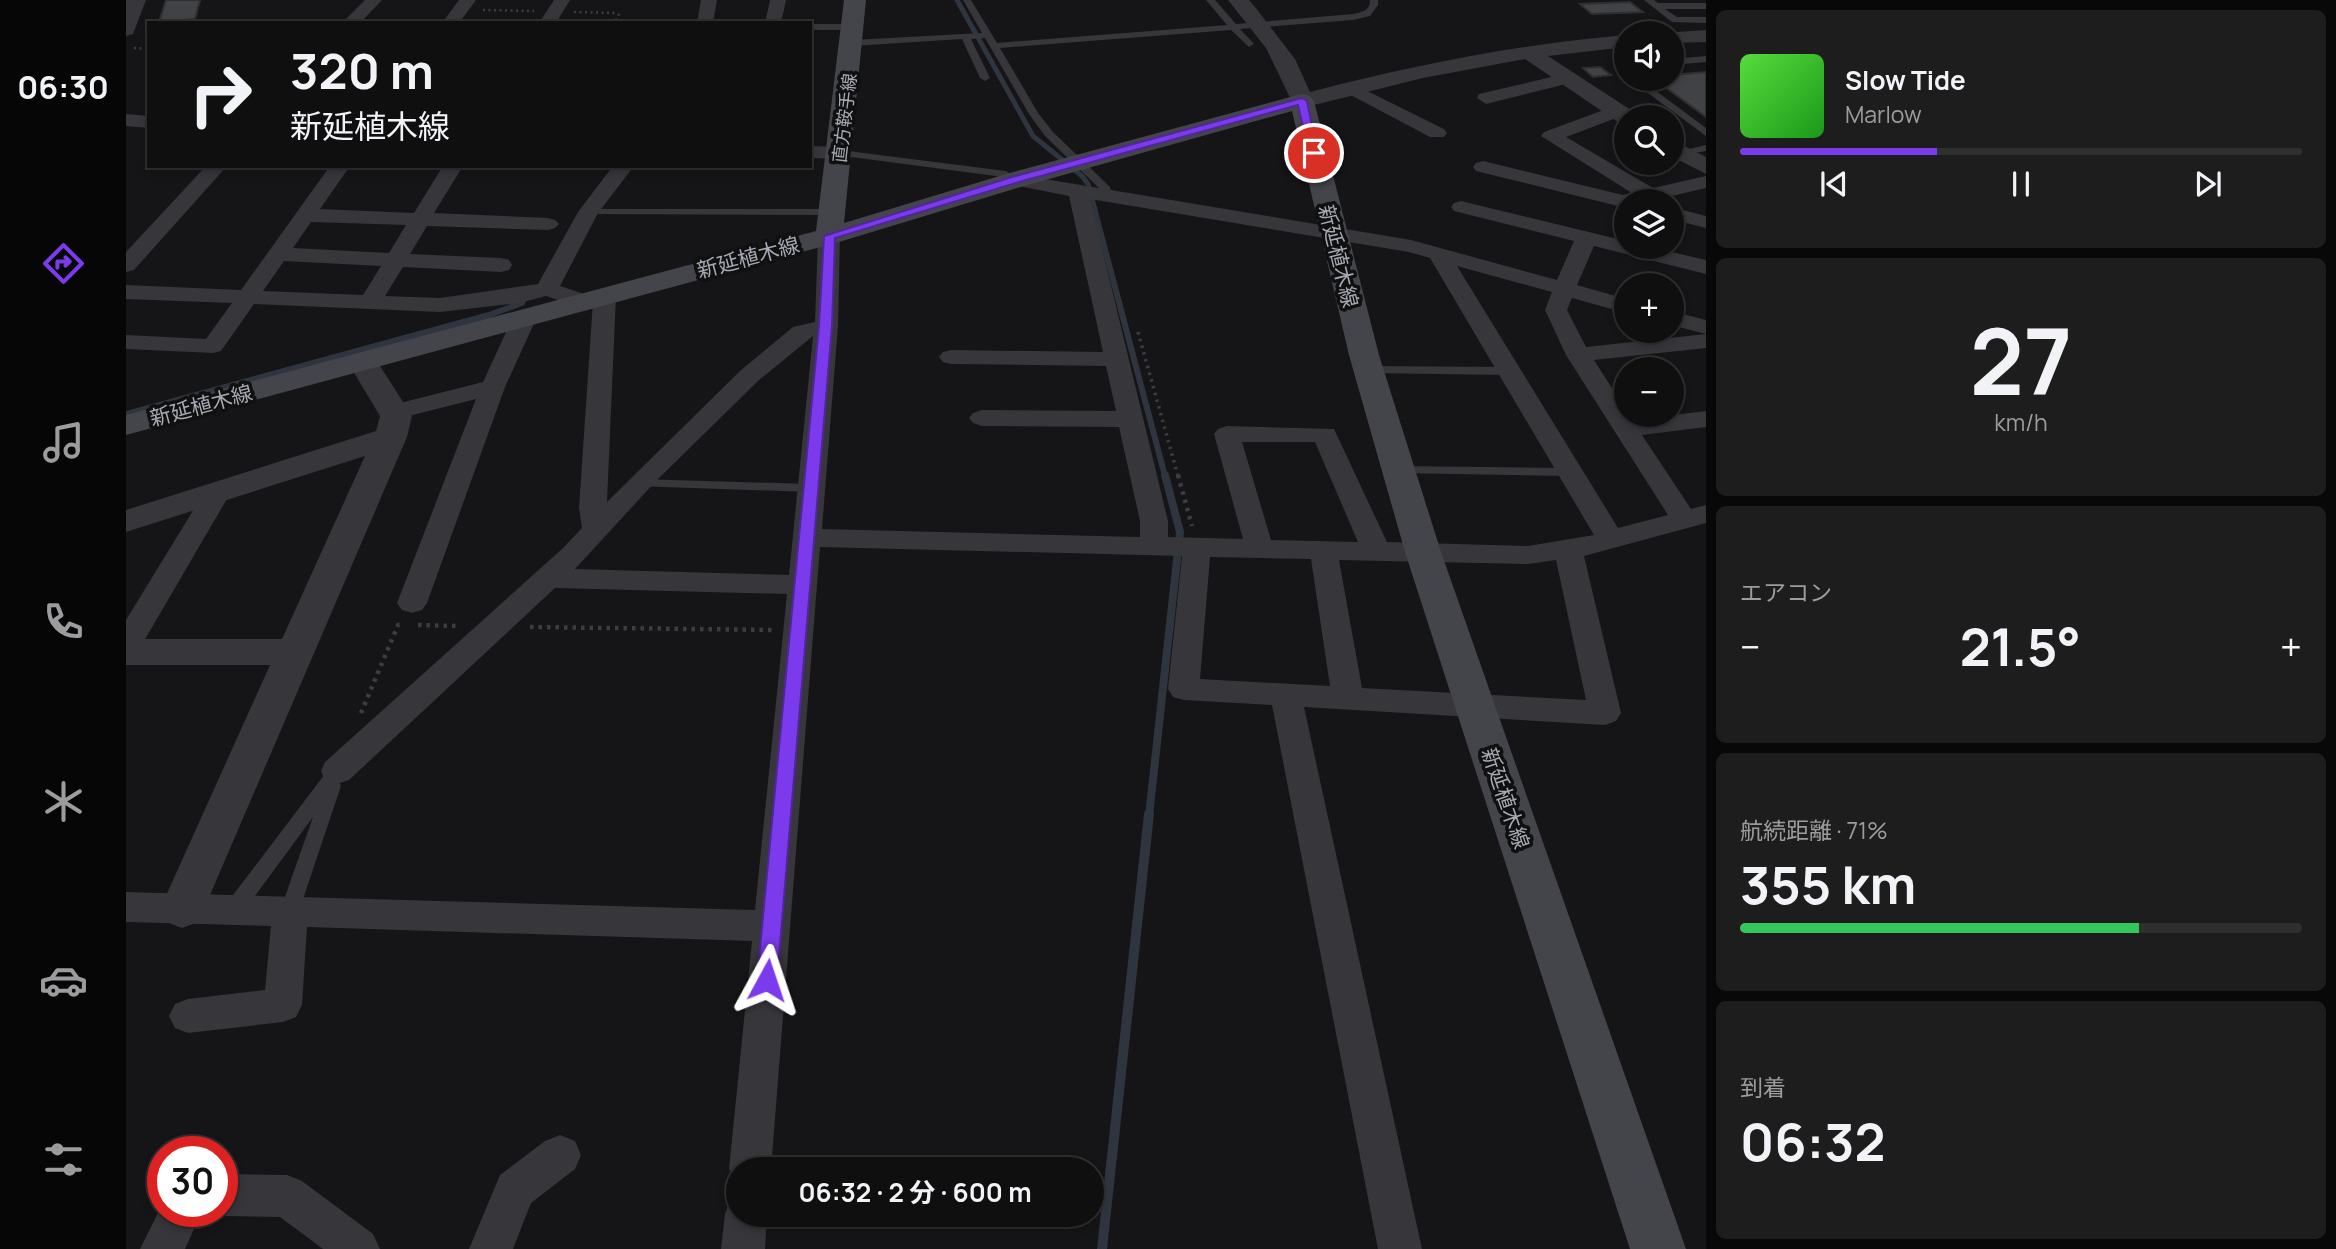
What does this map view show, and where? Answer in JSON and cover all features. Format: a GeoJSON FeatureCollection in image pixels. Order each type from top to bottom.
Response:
{"type":"FeatureCollection","features":[{"type":"Feature","properties":{"kind":"main road","name":"直方鞍手線"},"geometry":{"type":"LineString","coordinates":[[831,224],[855,0]]}},
{"type":"Feature","properties":{"kind":"main road","name":"新延植木線"},"geometry":{"type":"LineString","coordinates":[[126,425],[594,298],[831,224],[1016,180],[1302,101],[1368,370],[1423,552],[1658,1249]]}},
{"type":"Feature","properties":{"kind":"street"},"geometry":{"type":"LineString","coordinates":[[352,21],[374,0]]}},
{"type":"Feature","properties":{"kind":"street"},"geometry":{"type":"LineString","coordinates":[[452,21],[468,0]]}},
{"type":"Feature","properties":{"kind":"street"},"geometry":{"type":"LineString","coordinates":[[548,21],[562,0]]}},
{"type":"Feature","properties":{"kind":"street"},"geometry":{"type":"LineString","coordinates":[[705,21],[709,0]]}},
{"type":"Feature","properties":{"kind":"street"},"geometry":{"type":"LineString","coordinates":[[774,21],[778,0]]}},
{"type":"Feature","properties":{"kind":"street"},"geometry":{"type":"LineString","coordinates":[[1238,0],[1255,35],[1293,71],[1302,101],[1431,68],[1527,51],[1614,42]]}},
{"type":"Feature","properties":{"kind":"street"},"geometry":{"type":"LineString","coordinates":[[126,30],[132,2]]}},
{"type":"Feature","properties":{"kind":"street"},"geometry":{"type":"LineString","coordinates":[[1684,37],[1706,36]]}},
{"type":"Feature","properties":{"kind":"street"},"geometry":{"type":"LineString","coordinates":[[1527,51],[1614,109]]}},
{"type":"Feature","properties":{"kind":"street"},"geometry":{"type":"LineString","coordinates":[[1486,98],[1568,78]]}},
{"type":"Feature","properties":{"kind":"street"},"geometry":{"type":"LineString","coordinates":[[1351,88],[1437,133]]}},
{"type":"Feature","properties":{"kind":"street"},"geometry":{"type":"LineString","coordinates":[[1614,116],[1552,136],[1614,173]]}},
{"type":"Feature","properties":{"kind":"street"},"geometry":{"type":"LineString","coordinates":[[126,120],[147,122]]}},
{"type":"Feature","properties":{"kind":"street"},"geometry":{"type":"LineString","coordinates":[[1687,149],[1706,167]]}},
{"type":"Feature","properties":{"kind":"street"},"geometry":{"type":"LineString","coordinates":[[812,152],[840,153]]}},
{"type":"Feature","properties":{"kind":"street"},"geometry":{"type":"LineString","coordinates":[[1483,167],[1614,200]]}},
{"type":"Feature","properties":{"kind":"street"},"geometry":{"type":"LineString","coordinates":[[126,265],[215,168]]}},
{"type":"Feature","properties":{"kind":"street"},"geometry":{"type":"LineString","coordinates":[[126,342],[212,346],[280,254],[304,215],[339,168]]}},
{"type":"Feature","properties":{"kind":"street"},"geometry":{"type":"LineString","coordinates":[[370,302],[452,168]]}},
{"type":"Feature","properties":{"kind":"street"},"geometry":{"type":"LineString","coordinates":[[547,289],[588,212],[622,168]]}},
{"type":"Feature","properties":{"kind":"street"},"geometry":{"type":"LineString","coordinates":[[1617,175],[1640,189]]}},
{"type":"Feature","properties":{"kind":"street"},"geometry":{"type":"LineString","coordinates":[[1016,180],[1333,232],[1438,253],[1614,303]]}},
{"type":"Feature","properties":{"kind":"street"},"geometry":{"type":"LineString","coordinates":[[1676,189],[1706,182]]}},
{"type":"Feature","properties":{"kind":"street"},"geometry":{"type":"LineString","coordinates":[[1075,190],[1079,196],[1154,521],[1154,546]]}},
{"type":"Feature","properties":{"kind":"street"},"geometry":{"type":"LineString","coordinates":[[1461,207],[1706,267]]}},
{"type":"Feature","properties":{"kind":"street"},"geometry":{"type":"LineString","coordinates":[[304,215],[548,224]]}},
{"type":"Feature","properties":{"kind":"street"},"geometry":{"type":"LineString","coordinates":[[1684,216],[1706,222]]}},
{"type":"Feature","properties":{"kind":"street"},"geometry":{"type":"LineString","coordinates":[[751,1157],[825,326],[831,224]]}},
{"type":"Feature","properties":{"kind":"street"},"geometry":{"type":"LineString","coordinates":[[806,538],[1528,555],[1568,551],[1695,516],[1625,429],[1578,355],[1556,310],[1586,238]]}},
{"type":"Feature","properties":{"kind":"street"},"geometry":{"type":"LineString","coordinates":[[1438,253],[1611,539]]}},
{"type":"Feature","properties":{"kind":"street"},"geometry":{"type":"LineString","coordinates":[[280,254],[501,265]]}},
{"type":"Feature","properties":{"kind":"street"},"geometry":{"type":"LineString","coordinates":[[126,292],[440,305],[519,296],[547,289],[594,298],[593,508],[596,530]]}},
{"type":"Feature","properties":{"kind":"street"},"geometry":{"type":"LineString","coordinates":[[412,603],[493,387],[525,317]]}},
{"type":"Feature","properties":{"kind":"street"},"geometry":{"type":"LineString","coordinates":[[1684,321],[1706,327]]}},
{"type":"Feature","properties":{"kind":"street"},"geometry":{"type":"LineString","coordinates":[[337,771],[548,578],[639,483],[749,376],[801,332],[825,326]]}},
{"type":"Feature","properties":{"kind":"street"},"geometry":{"type":"LineString","coordinates":[[1578,355],[1706,341]]}},
{"type":"Feature","properties":{"kind":"street"},"geometry":{"type":"LineString","coordinates":[[951,357],[1116,359]]}},
{"type":"Feature","properties":{"kind":"street"},"geometry":{"type":"LineString","coordinates":[[182,909],[392,425],[362,361]]}},
{"type":"Feature","properties":{"kind":"street"},"geometry":{"type":"LineString","coordinates":[[126,520],[218,492],[493,387]]}},
{"type":"Feature","properties":{"kind":"street"},"geometry":{"type":"LineString","coordinates":[[982,418],[1130,419]]}},
{"type":"Feature","properties":{"kind":"street"},"geometry":{"type":"LineString","coordinates":[[1625,429],[1706,419]]}},
{"type":"Feature","properties":{"kind":"street"},"geometry":{"type":"LineString","coordinates":[[1260,549],[1227,434],[1325,435],[1377,552]]}},
{"type":"Feature","properties":{"kind":"street"},"geometry":{"type":"LineString","coordinates":[[126,645],[218,492]]}},
{"type":"Feature","properties":{"kind":"street"},"geometry":{"type":"LineString","coordinates":[[1198,547],[1184,689],[1605,713],[1568,551]]}},
{"type":"Feature","properties":{"kind":"street"},"geometry":{"type":"LineString","coordinates":[[1324,551],[1348,700]]}},
{"type":"Feature","properties":{"kind":"street"},"geometry":{"type":"LineString","coordinates":[[548,578],[802,585]]}},
{"type":"Feature","properties":{"kind":"street"},"geometry":{"type":"LineString","coordinates":[[126,652],[294,652]]}},
{"type":"Feature","properties":{"kind":"street"},"geometry":{"type":"LineString","coordinates":[[1286,696],[1400,1249]]}},
{"type":"Feature","properties":{"kind":"street"},"geometry":{"type":"LineString","coordinates":[[126,907],[772,926]]}},
{"type":"Feature","properties":{"kind":"street"},"geometry":{"type":"LineString","coordinates":[[188,1016],[283,1005],[290,911]]}},
{"type":"Feature","properties":{"kind":"street"},"geometry":{"type":"LineString","coordinates":[[491,1249],[514,1189],[560,1155]]}},
{"type":"Feature","properties":{"kind":"street"},"geometry":{"type":"LineString","coordinates":[[238,1195],[287,1196],[358,1249]]}},
{"type":"Feature","properties":{"kind":"street"},"geometry":{"type":"LineString","coordinates":[[162,1249],[173,1227]]}},
{"type":"Feature","properties":{"kind":"street"},"geometry":{"type":"LineString","coordinates":[[743,1249],[745,1227]]}},
{"type":"Feature","properties":{"kind":"lane"},"geometry":{"type":"LineString","coordinates":[[967,0],[1034,114],[1077,162],[1106,188],[1107,195]]}},
{"type":"Feature","properties":{"kind":"lane"},"geometry":{"type":"LineString","coordinates":[[1210,0],[1235,29],[1255,35]]}},
{"type":"Feature","properties":{"kind":"lane"},"geometry":{"type":"LineString","coordinates":[[994,46],[1235,29],[1255,35],[1367,14],[1374,5],[1374,0]]}},
{"type":"Feature","properties":{"kind":"lane"},"geometry":{"type":"LineString","coordinates":[[1651,3],[1706,6]]}},
{"type":"Feature","properties":{"kind":"lane"},"geometry":{"type":"LineString","coordinates":[[1651,3],[1675,20],[1706,20]]}},
{"type":"Feature","properties":{"kind":"lane"},"geometry":{"type":"LineString","coordinates":[[812,27],[853,35],[986,35]]}},
{"type":"Feature","properties":{"kind":"lane"},"geometry":{"type":"LineString","coordinates":[[965,36],[985,78]]}},
{"type":"Feature","properties":{"kind":"lane"},"geometry":{"type":"LineString","coordinates":[[1684,61],[1706,59]]}},
{"type":"Feature","properties":{"kind":"lane"},"geometry":{"type":"LineString","coordinates":[[1650,91],[1706,134]]}},
{"type":"Feature","properties":{"kind":"lane"},"geometry":{"type":"LineString","coordinates":[[840,153],[1006,174],[1016,180]]}},
{"type":"Feature","properties":{"kind":"lane"},"geometry":{"type":"LineString","coordinates":[[588,212],[831,224]]}},
{"type":"Feature","properties":{"kind":"lane"},"geometry":{"type":"LineString","coordinates":[[1368,370],[1509,371]]}},
{"type":"Feature","properties":{"kind":"lane"},"geometry":{"type":"LineString","coordinates":[[1398,470],[1569,472]]}},
{"type":"Feature","properties":{"kind":"lane"},"geometry":{"type":"LineString","coordinates":[[639,483],[811,488]]}},
{"type":"Feature","properties":{"kind":"lane"},"geometry":{"type":"LineString","coordinates":[[234,909],[337,771]]}},
{"type":"Feature","properties":{"kind":"lane"},"geometry":{"type":"LineString","coordinates":[[290,911],[337,771]]}},
{"type":"Feature","properties":{"kind":"path"},"geometry":{"type":"LineString","coordinates":[[126,48],[147,49]]}},
{"type":"Feature","properties":{"kind":"path"},"geometry":{"type":"LineString","coordinates":[[1135,321],[1190,523],[1199,538],[1198,547]]}},
{"type":"Feature","properties":{"kind":"path"},"geometry":{"type":"LineString","coordinates":[[360,714],[398,625],[798,631]]}},
{"type":"Feature","properties":{"kind":"building"},"geometry":{"type":"Polygon","coordinates":[[[166,0],[200,0],[195,19],[159,21],[166,0]]]}},
{"type":"Feature","properties":{"kind":"building"},"geometry":{"type":"Polygon","coordinates":[[[1630,2],[1643,12],[1592,14],[1580,4],[1630,2]]]}},
{"type":"Feature","properties":{"kind":"building"},"geometry":{"type":"Polygon","coordinates":[[[1600,67],[1611,75],[1593,77],[1583,68],[1600,67]]]}},
{"type":"Feature","properties":{"kind":"building"},"geometry":{"type":"Polygon","coordinates":[[[1706,72],[1706,117],[1670,91],[1684,91],[1684,74],[1706,72]]]}},
{"type":"Feature","properties":{"kind":"waterway"},"geometry":{"type":"LineString","coordinates":[[957,0],[1033,136],[1082,176],[1088,184],[1095,210]]}},
{"type":"Feature","properties":{"kind":"waterway"},"geometry":{"type":"LineString","coordinates":[[1094,208],[1165,476]]}},
{"type":"Feature","properties":{"kind":"waterway"},"geometry":{"type":"LineString","coordinates":[[126,414],[489,315],[522,303],[524,299]]}},
{"type":"Feature","properties":{"kind":"waterway"},"geometry":{"type":"LineString","coordinates":[[1149,816],[1180,532],[1165,475]]}},
{"type":"Feature","properties":{"kind":"waterway"},"geometry":{"type":"LineString","coordinates":[[1102,1249],[1149,814]]}},
{"type":"Feature","properties":{"kind":"route"},"geometry":{"type":"LineString","coordinates":[[767,980],[825,326],[829,236],[1016,180],[1302,101],[1314,153]]}}]}
